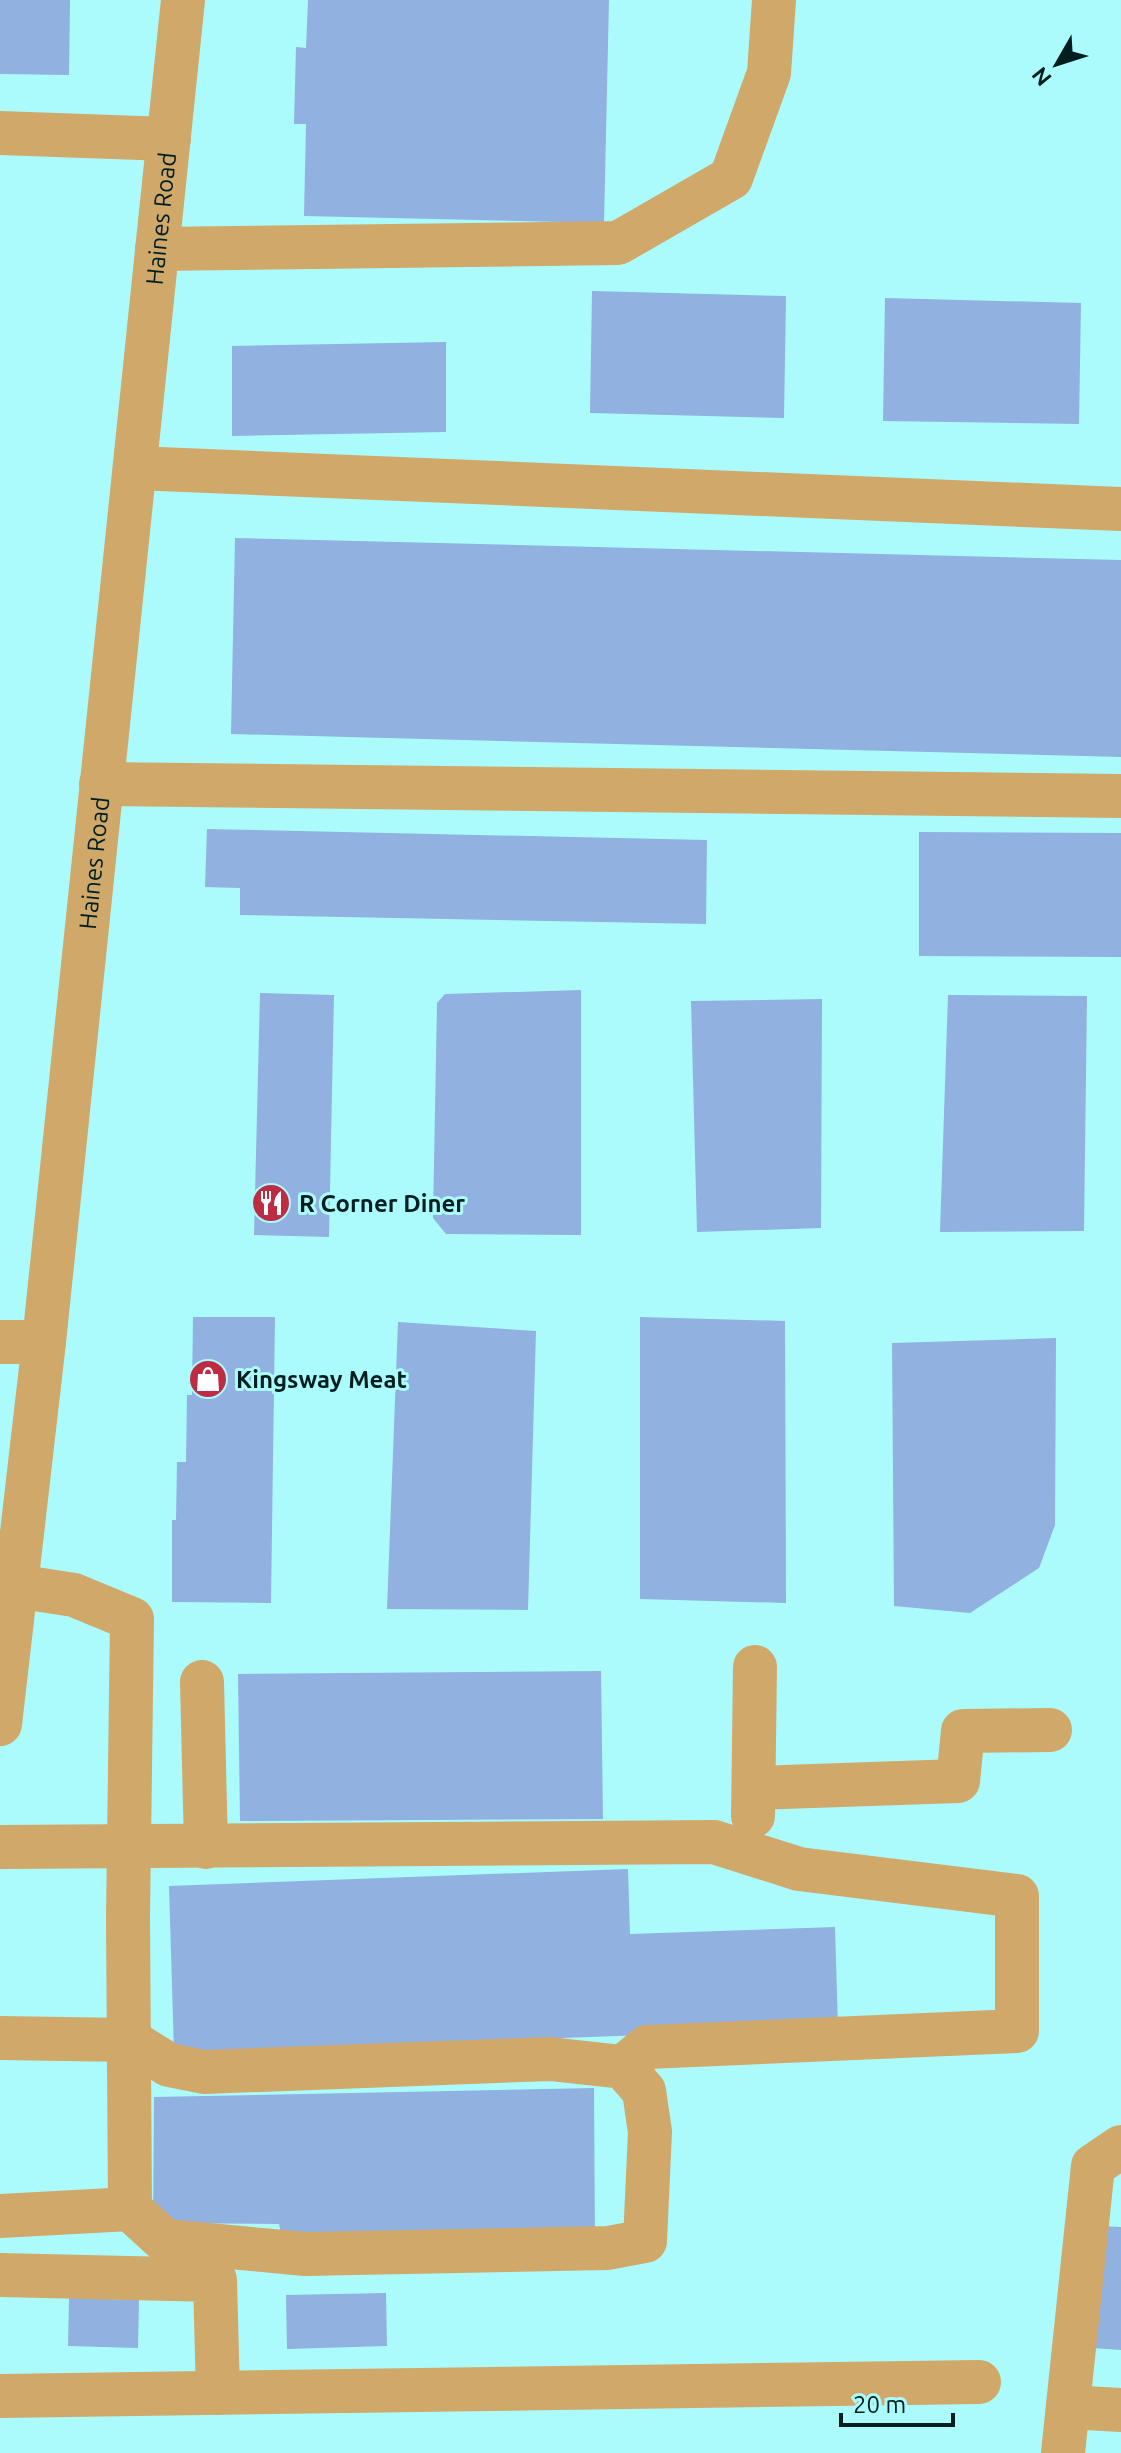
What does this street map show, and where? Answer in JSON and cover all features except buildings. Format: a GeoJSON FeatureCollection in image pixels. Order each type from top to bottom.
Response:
{"type":"FeatureCollection","features":[{"type":"Feature","properties":{"kind":"street","name":"Haines Road"},"geometry":{"type":"LineString","coordinates":[[0,1724],[44,1342],[183,0]]}},
{"type":"Feature","properties":{"kind":"street"},"geometry":{"type":"LineString","coordinates":[[157,249],[618,243],[731,178],[769,73],[774,0]]}},
{"type":"Feature","properties":{"kind":"street"},"geometry":{"type":"LineString","coordinates":[[0,133],[169,139]]}},
{"type":"Feature","properties":{"kind":"street"},"geometry":{"type":"LineString","coordinates":[[135,468],[1121,509]]}},
{"type":"Feature","properties":{"kind":"street"},"geometry":{"type":"LineString","coordinates":[[101,784],[1121,796]]}},
{"type":"Feature","properties":{"kind":"street"},"geometry":{"type":"LineString","coordinates":[[0,1342],[44,1342]]}},
{"type":"Feature","properties":{"kind":"street"},"geometry":{"type":"LineString","coordinates":[[16,1586],[74,1595],[132,1619],[130,2209]]}},
{"type":"Feature","properties":{"kind":"street"},"geometry":{"type":"LineString","coordinates":[[753,1854],[755,1667]]}},
{"type":"Feature","properties":{"kind":"street"},"geometry":{"type":"LineString","coordinates":[[202,1682],[206,1847]]}},
{"type":"Feature","properties":{"kind":"street"},"geometry":{"type":"LineString","coordinates":[[754,1788],[958,1781],[963,1731],[1050,1730]]}},
{"type":"Feature","properties":{"kind":"street"},"geometry":{"type":"LineString","coordinates":[[0,1847],[714,1842],[799,1869],[1017,1896],[1017,2031],[647,2047],[623,2067]]}},
{"type":"Feature","properties":{"kind":"street"},"geometry":{"type":"LineString","coordinates":[[0,2038],[129,2040],[169,2065],[204,2072],[550,2059],[623,2067],[644,2091],[650,2132],[645,2241],[608,2248],[305,2254],[165,2241],[130,2209],[0,2216]]}},
{"type":"Feature","properties":{"kind":"street"},"geometry":{"type":"LineString","coordinates":[[1063,2453],[1093,2166],[1121,2147]]}},
{"type":"Feature","properties":{"kind":"street"},"geometry":{"type":"LineString","coordinates":[[0,2275],[215,2280],[218,2393]]}},
{"type":"Feature","properties":{"kind":"street"},"geometry":{"type":"LineString","coordinates":[[0,2396],[979,2382]]}},
{"type":"Feature","properties":{"kind":"street"},"geometry":{"type":"LineString","coordinates":[[1068,2407],[1121,2410]]}},
{"type":"Feature","properties":{"kind":"place","name":"R Corner Diner"},"geometry":{"type":"Point","coordinates":[271,1203]}},
{"type":"Feature","properties":{"kind":"place","name":"Kingsway Meat"},"geometry":{"type":"Point","coordinates":[208,1379]}}]}
